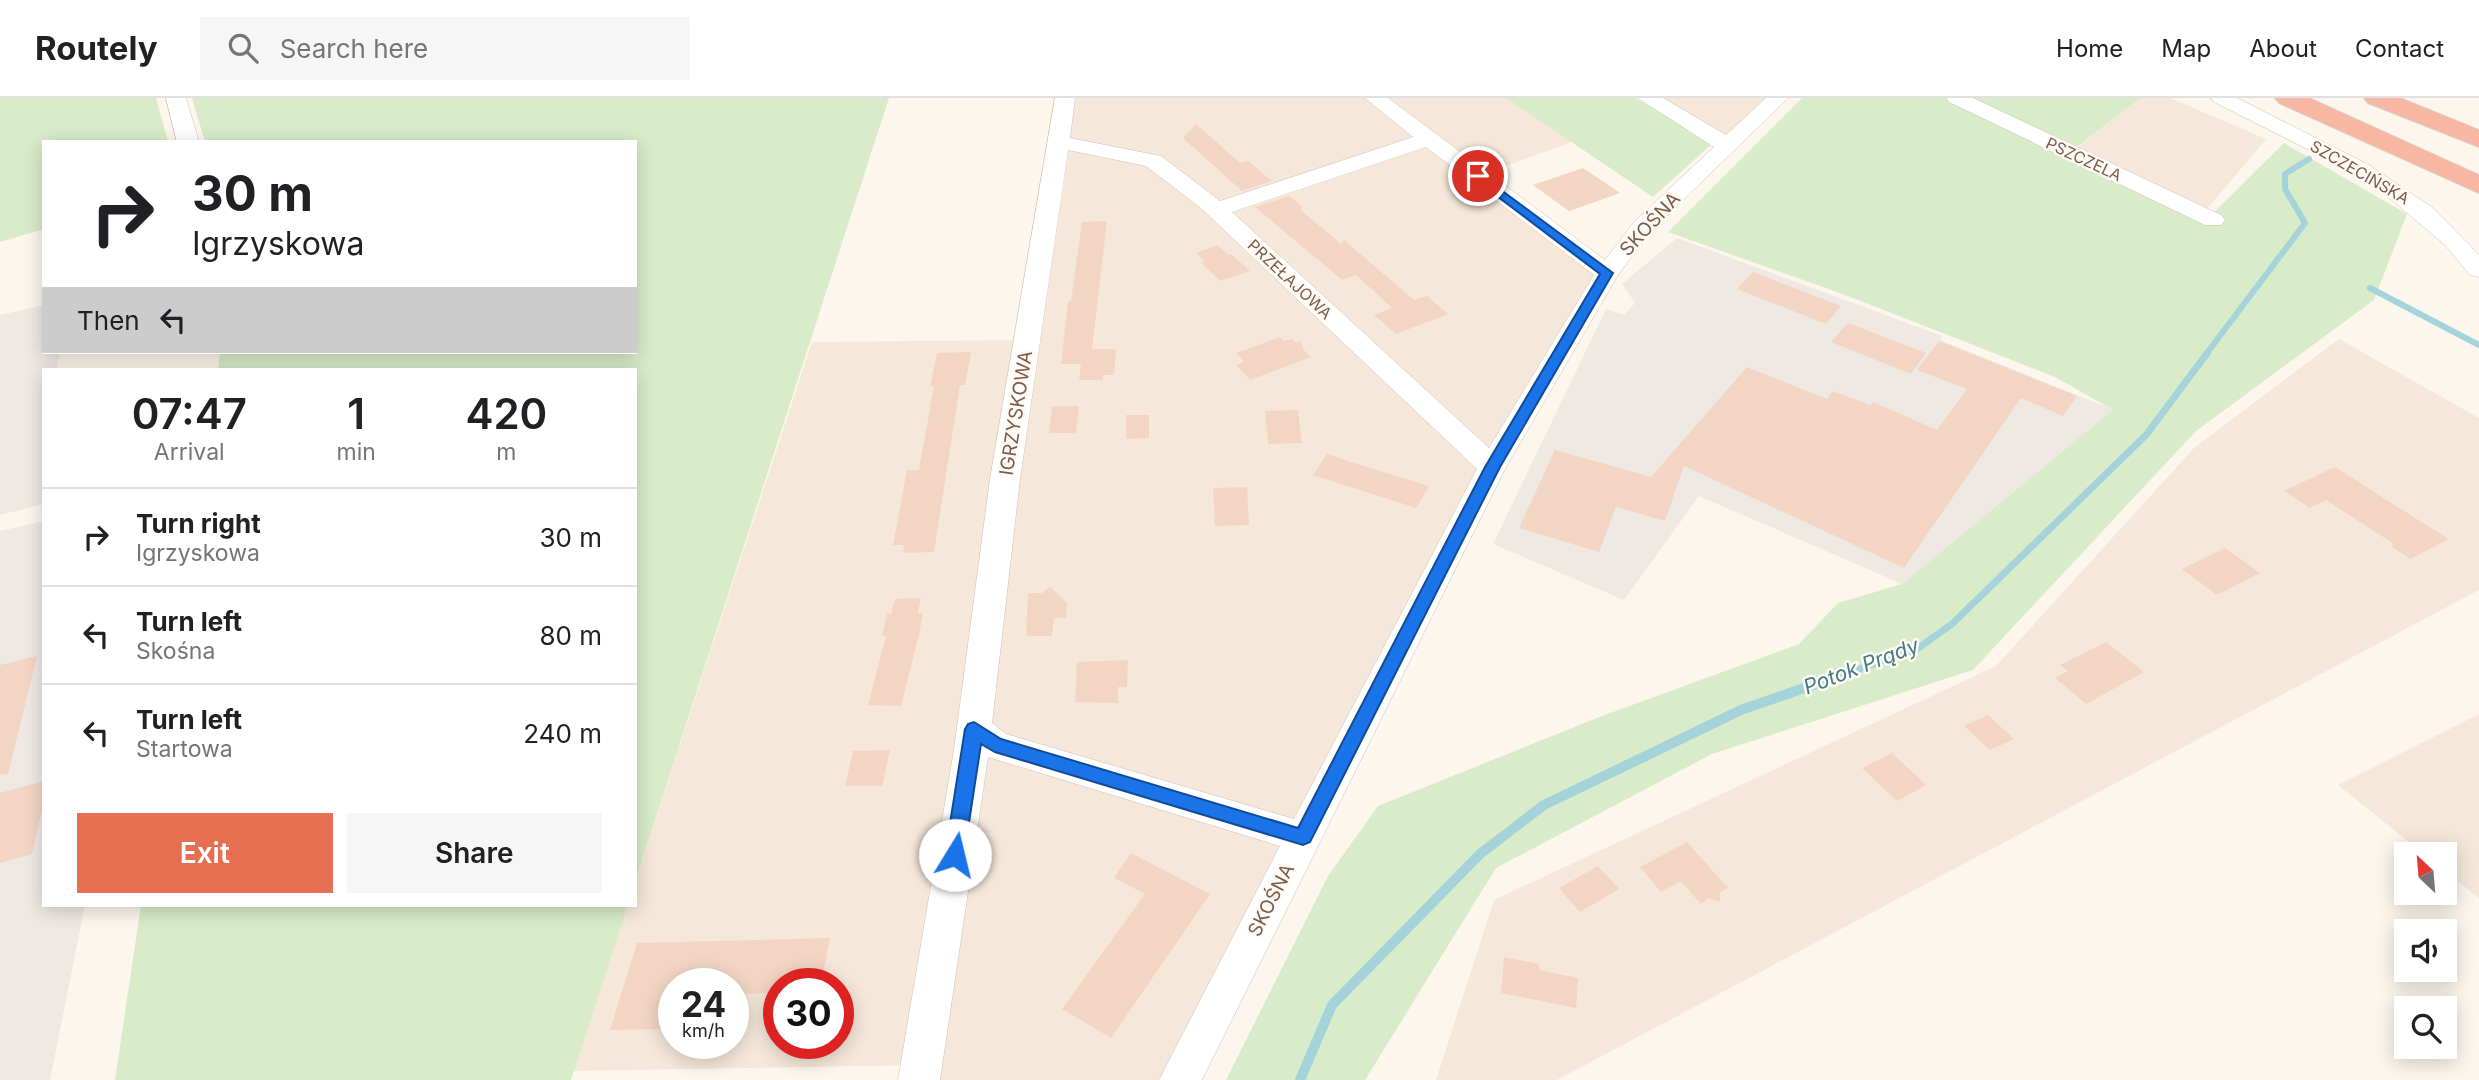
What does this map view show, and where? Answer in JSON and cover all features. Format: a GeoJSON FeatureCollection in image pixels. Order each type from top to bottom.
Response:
{"type":"FeatureCollection","features":[{"type":"Feature","properties":{"kind":"highway"},"geometry":{"type":"LineString","coordinates":[[2288,98],[2479,185]]}},
{"type":"Feature","properties":{"kind":"highway"},"geometry":{"type":"LineString","coordinates":[[2318,98],[2479,164]]}},
{"type":"Feature","properties":{"kind":"highway"},"geometry":{"type":"LineString","coordinates":[[2377,98],[2479,139]]}},
{"type":"Feature","properties":{"kind":"highway"},"geometry":{"type":"LineString","coordinates":[[2414,98],[2479,121]]}},
{"type":"Feature","properties":{"kind":"street"},"geometry":{"type":"LineString","coordinates":[[176,98],[187,140]]}},
{"type":"Feature","properties":{"kind":"street","name":"IGRZYSKOWA"},"geometry":{"type":"LineString","coordinates":[[919,1080],[974,729],[1005,479],[1065,98]]}},
{"type":"Feature","properties":{"kind":"street"},"geometry":{"type":"LineString","coordinates":[[1375,98],[1607,273]]}},
{"type":"Feature","properties":{"kind":"street"},"geometry":{"type":"LineString","coordinates":[[1648,98],[1728,146]]}},
{"type":"Feature","properties":{"kind":"street","name":"SKOŚNA"},"geometry":{"type":"LineString","coordinates":[[1180,1080],[1492,467],[1607,273],[1643,226],[1778,98]]}},
{"type":"Feature","properties":{"kind":"street","name":"PSZCZELA"},"geometry":{"type":"LineString","coordinates":[[1956,98],[2213,220]]}},
{"type":"Feature","properties":{"kind":"street","name":"SZCZECIŃSKA"},"geometry":{"type":"LineString","coordinates":[[2221,98],[2367,172],[2410,199],[2449,233],[2479,270]]}},
{"type":"Feature","properties":{"kind":"street"},"geometry":{"type":"LineString","coordinates":[[1216,210],[1428,139]]}},
{"type":"Feature","properties":{"kind":"street","name":"PRZEŁAJOWA"},"geometry":{"type":"LineString","coordinates":[[1059,142],[1153,161],[1216,210],[1492,467]]}},
{"type":"Feature","properties":{"kind":"street"},"geometry":{"type":"LineString","coordinates":[[974,729],[995,745],[1303,837]]}},
{"type":"Feature","properties":{"kind":"shaded area"},"geometry":{"type":"Polygon","coordinates":[[[1065,98],[1506,98],[1572,142],[1479,176],[1607,273],[1180,1080],[919,1080],[921,1065],[573,1071],[627,907],[637,907],[637,876],[812,342],[1028,340],[1065,98]]]}},
{"type":"Feature","properties":{"kind":"shaded area"},"geometry":{"type":"Polygon","coordinates":[[[1648,98],[1778,98],[1728,146],[1648,98]]]}},
{"type":"Feature","properties":{"kind":"shaded area"},"geometry":{"type":"Polygon","coordinates":[[[2140,98],[2170,98],[2266,139],[2202,215],[2071,153],[2140,98]]]}},
{"type":"Feature","properties":{"kind":"shaded area"},"geometry":{"type":"Polygon","coordinates":[[[1677,238],[1942,336],[1940,340],[2114,410],[1902,584],[1699,496],[1624,600],[1493,544],[1606,309],[1624,315],[1635,303],[1622,284],[1677,238]]]}},
{"type":"Feature","properties":{"kind":"shaded area"},"geometry":{"type":"Polygon","coordinates":[[[42,305],[42,354],[60,354],[57,368],[42,368],[42,504],[0,515],[0,315],[42,305]]]}},
{"type":"Feature","properties":{"kind":"shaded area"},"geometry":{"type":"Polygon","coordinates":[[[2339,339],[2479,418],[2479,590],[1557,1080],[1436,1080],[1494,900],[1996,666],[2194,448],[2339,339]]]}},
{"type":"Feature","properties":{"kind":"shaded area"},"geometry":{"type":"Polygon","coordinates":[[[42,521],[42,907],[85,907],[50,1080],[0,1080],[0,531],[42,521]]]}},
{"type":"Feature","properties":{"kind":"shaded area"},"geometry":{"type":"Polygon","coordinates":[[[2479,714],[2479,898],[2457,881],[2457,842],[2409,842],[2338,785],[2479,714]]]}},
{"type":"Feature","properties":{"kind":"green space"},"geometry":{"type":"Polygon","coordinates":[[[0,98],[156,98],[167,140],[42,140],[42,230],[0,242],[0,98]]]}},
{"type":"Feature","properties":{"kind":"green space"},"geometry":{"type":"Polygon","coordinates":[[[192,98],[889,98],[637,876],[637,368],[218,368],[220,354],[637,354],[637,140],[204,140],[192,98]]]}},
{"type":"Feature","properties":{"kind":"green space"},"geometry":{"type":"Polygon","coordinates":[[[1506,98],[1635,98],[1713,143],[1653,197],[1506,98]]]}},
{"type":"Feature","properties":{"kind":"green space"},"geometry":{"type":"Polygon","coordinates":[[[1802,98],[2140,98],[2071,152],[2208,218],[2284,143],[2407,214],[2374,300],[2196,431],[1973,670],[1712,754],[1496,868],[1365,1080],[1226,1080],[1328,876],[1378,806],[1602,716],[1799,644],[1838,603],[1902,584],[2113,410],[2055,377],[1848,296],[1668,232],[1802,98]]]}},
{"type":"Feature","properties":{"kind":"green space"},"geometry":{"type":"Polygon","coordinates":[[[141,907],[627,907],[571,1080],[115,1080],[141,907]]]}},
{"type":"Feature","properties":{"kind":"building"},"geometry":{"type":"Polygon","coordinates":[[[1196,124],[1240,163],[1248,161],[1272,181],[1242,191],[1183,138],[1196,124]]]}},
{"type":"Feature","properties":{"kind":"building"},"geometry":{"type":"Polygon","coordinates":[[[1583,168],[1620,193],[1569,211],[1533,185],[1583,168]]]}},
{"type":"Feature","properties":{"kind":"building"},"geometry":{"type":"Polygon","coordinates":[[[1289,196],[1303,207],[1300,208],[1303,212],[1341,244],[1344,240],[1414,300],[1427,296],[1448,314],[1396,334],[1374,315],[1392,308],[1356,275],[1342,280],[1255,207],[1289,196]]]}},
{"type":"Feature","properties":{"kind":"building"},"geometry":{"type":"Polygon","coordinates":[[[1107,221],[1092,349],[1116,349],[1114,375],[1103,375],[1103,380],[1079,380],[1081,364],[1061,364],[1068,301],[1071,301],[1082,222],[1107,221]]]}},
{"type":"Feature","properties":{"kind":"building"},"geometry":{"type":"Polygon","coordinates":[[[1217,245],[1250,271],[1220,281],[1201,263],[1205,261],[1196,253],[1217,245]]]}},
{"type":"Feature","properties":{"kind":"building"},"geometry":{"type":"Polygon","coordinates":[[[1753,272],[1841,306],[1826,324],[1737,289],[1753,272]]]}},
{"type":"Feature","properties":{"kind":"building"},"geometry":{"type":"Polygon","coordinates":[[[1848,323],[1926,353],[1911,374],[1831,342],[1848,323]]]}},
{"type":"Feature","properties":{"kind":"building"},"geometry":{"type":"Polygon","coordinates":[[[1280,337],[1284,341],[1300,341],[1311,357],[1250,380],[1236,365],[1244,362],[1236,353],[1280,337]]]}},
{"type":"Feature","properties":{"kind":"building"},"geometry":{"type":"Polygon","coordinates":[[[1939,341],[2077,396],[2063,416],[2021,398],[1904,568],[1684,466],[1665,521],[1616,507],[1599,552],[1519,528],[1555,450],[1651,477],[1747,367],[1827,399],[1833,391],[1870,405],[1873,402],[1937,430],[1967,389],[1917,370],[1939,341]]]}},
{"type":"Feature","properties":{"kind":"building"},"geometry":{"type":"Polygon","coordinates":[[[971,352],[965,385],[960,385],[934,552],[903,553],[904,545],[893,545],[907,470],[919,470],[937,353],[971,352]]]}},
{"type":"Feature","properties":{"kind":"building"},"geometry":{"type":"Polygon","coordinates":[[[1052,406],[1079,406],[1076,433],[1049,433],[1052,406]]]}},
{"type":"Feature","properties":{"kind":"building"},"geometry":{"type":"Polygon","coordinates":[[[1298,410],[1302,443],[1268,444],[1265,411],[1298,410]]]}},
{"type":"Feature","properties":{"kind":"building"},"geometry":{"type":"Polygon","coordinates":[[[1126,415],[1149,415],[1149,438],[1126,439],[1126,415]]]}},
{"type":"Feature","properties":{"kind":"building"},"geometry":{"type":"Polygon","coordinates":[[[1327,454],[1429,486],[1416,508],[1313,475],[1327,454]]]}},
{"type":"Feature","properties":{"kind":"building"},"geometry":{"type":"Polygon","coordinates":[[[2335,467],[2449,539],[2410,559],[2391,546],[2394,544],[2326,500],[2310,508],[2284,491],[2335,467]]]}},
{"type":"Feature","properties":{"kind":"building"},"geometry":{"type":"Polygon","coordinates":[[[1247,487],[1249,525],[1215,526],[1213,488],[1247,487]]]}},
{"type":"Feature","properties":{"kind":"building"},"geometry":{"type":"Polygon","coordinates":[[[2225,548],[2260,573],[2217,595],[2182,569],[2225,548]]]}},
{"type":"Feature","properties":{"kind":"building"},"geometry":{"type":"Polygon","coordinates":[[[1050,587],[1067,603],[1066,618],[1054,618],[1052,636],[1026,636],[1028,593],[1042,593],[1050,587]]]}},
{"type":"Feature","properties":{"kind":"building"},"geometry":{"type":"Polygon","coordinates":[[[921,598],[918,613],[923,613],[919,635],[901,706],[868,705],[886,636],[882,636],[887,614],[891,614],[895,599],[921,598]]]}},
{"type":"Feature","properties":{"kind":"building"},"geometry":{"type":"Polygon","coordinates":[[[2106,642],[2144,672],[2086,704],[2055,678],[2068,671],[2060,665],[2106,642]]]}},
{"type":"Feature","properties":{"kind":"building"},"geometry":{"type":"Polygon","coordinates":[[[37,656],[8,775],[0,774],[0,665],[37,656]]]}},
{"type":"Feature","properties":{"kind":"building"},"geometry":{"type":"Polygon","coordinates":[[[1128,660],[1127,687],[1118,687],[1118,703],[1075,702],[1077,662],[1128,660]]]}},
{"type":"Feature","properties":{"kind":"building"},"geometry":{"type":"Polygon","coordinates":[[[1988,715],[2014,739],[1990,750],[1964,726],[1988,715]]]}},
{"type":"Feature","properties":{"kind":"building"},"geometry":{"type":"Polygon","coordinates":[[[890,750],[882,786],[845,786],[853,751],[890,750]]]}},
{"type":"Feature","properties":{"kind":"building"},"geometry":{"type":"Polygon","coordinates":[[[1892,753],[1926,785],[1897,801],[1862,768],[1892,753]]]}},
{"type":"Feature","properties":{"kind":"building"},"geometry":{"type":"Polygon","coordinates":[[[42,782],[42,809],[32,854],[0,863],[0,793],[42,782]]]}},
{"type":"Feature","properties":{"kind":"building"},"geometry":{"type":"Polygon","coordinates":[[[1687,842],[1728,888],[1720,892],[1720,902],[1709,898],[1701,904],[1681,881],[1661,892],[1640,867],[1687,842]]]}},
{"type":"Feature","properties":{"kind":"building"},"geometry":{"type":"Polygon","coordinates":[[[1131,853],[1210,894],[1111,1038],[1062,1009],[1145,894],[1114,878],[1131,853]]]}},
{"type":"Feature","properties":{"kind":"building"},"geometry":{"type":"Polygon","coordinates":[[[1598,866],[1619,889],[1580,912],[1559,888],[1598,866]]]}},
{"type":"Feature","properties":{"kind":"building"},"geometry":{"type":"Polygon","coordinates":[[[830,938],[824,968],[763,968],[763,993],[749,994],[749,968],[658,968],[658,1029],[610,1030],[637,943],[830,938]]]}},
{"type":"Feature","properties":{"kind":"building"},"geometry":{"type":"Polygon","coordinates":[[[1504,957],[1539,964],[1539,970],[1578,978],[1576,1008],[1501,993],[1504,957]]]}},
{"type":"Feature","properties":{"kind":"waterway","name":"Potok Prądy"},"geometry":{"type":"LineString","coordinates":[[2207,353],[2305,223],[2285,189],[2285,174],[2309,159]]}},
{"type":"Feature","properties":{"kind":"waterway"},"geometry":{"type":"LineString","coordinates":[[2370,288],[2479,345]]}},
{"type":"Feature","properties":{"kind":"waterway","name":"Potok Prądy"},"geometry":{"type":"LineString","coordinates":[[1842,675],[1917,649],[1952,624],[2146,435],[2208,352]]}},
{"type":"Feature","properties":{"kind":"waterway","name":"Potok Prądy"},"geometry":{"type":"LineString","coordinates":[[1300,1080],[1332,1005],[1480,854],[1544,805],[1741,710],[1847,673]]}},
{"type":"Feature","properties":{"kind":"route"},"geometry":{"type":"LineString","coordinates":[[955,855],[974,729],[995,745],[1303,837],[1492,467],[1607,273],[1478,176]]}}]}
